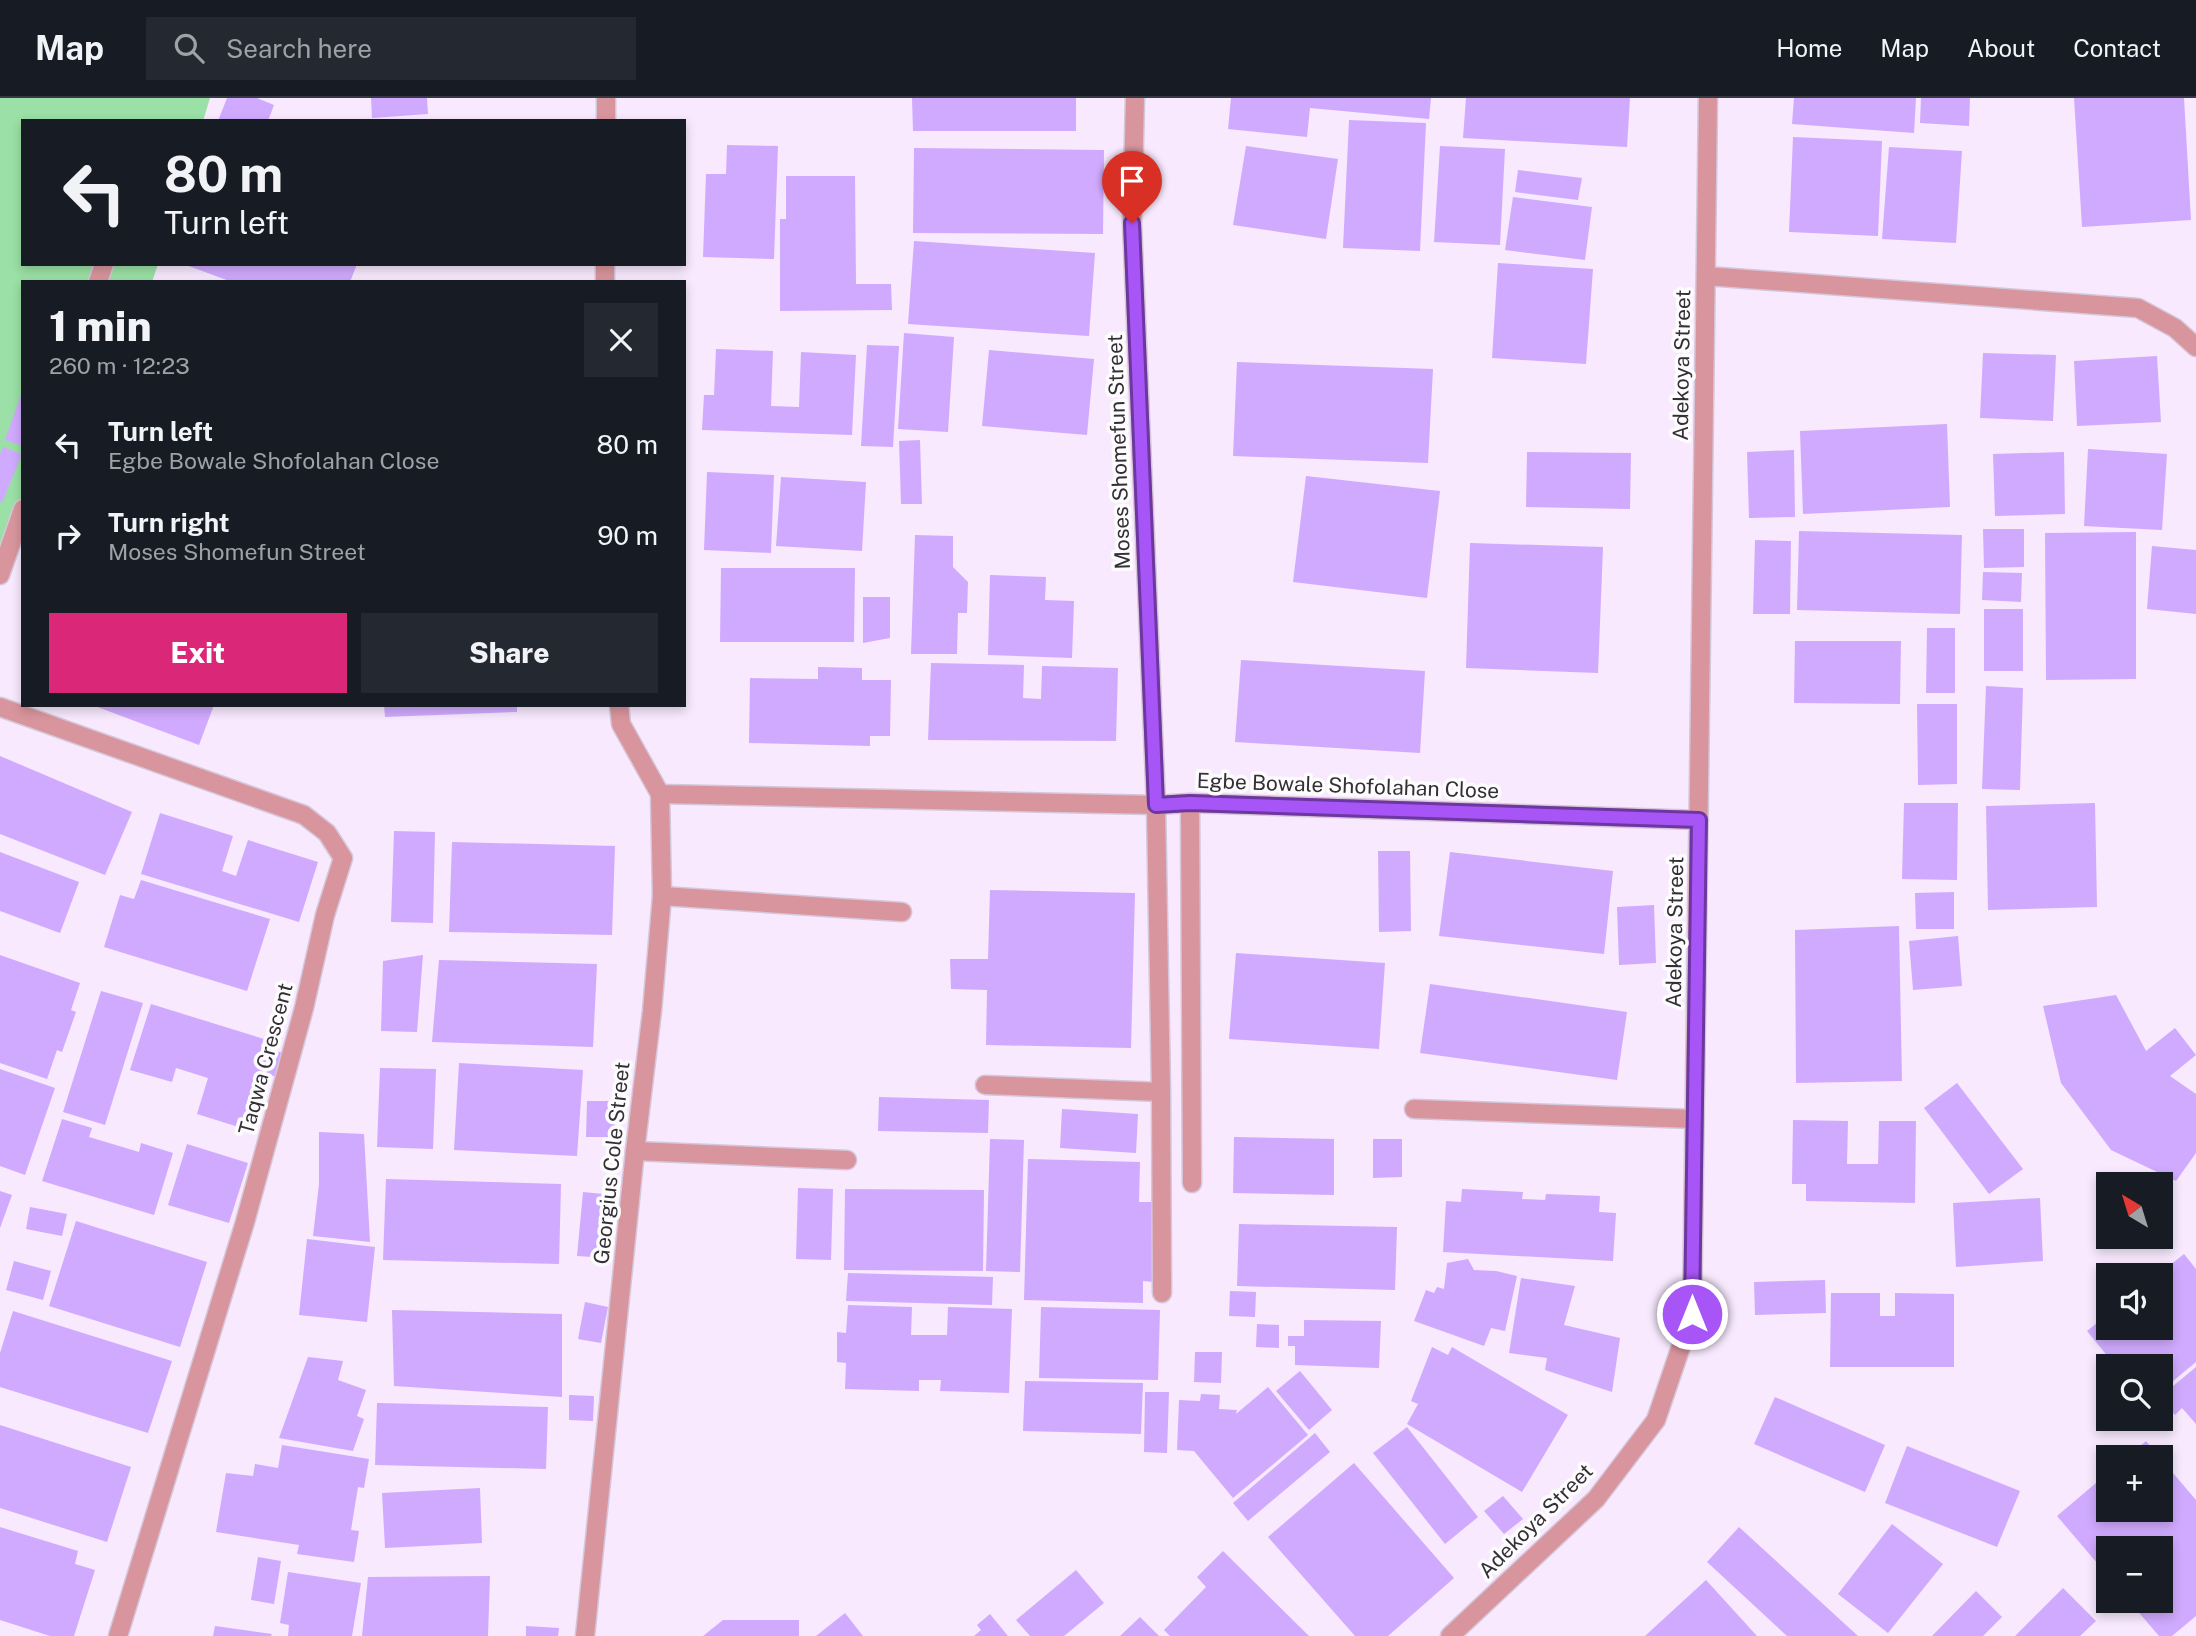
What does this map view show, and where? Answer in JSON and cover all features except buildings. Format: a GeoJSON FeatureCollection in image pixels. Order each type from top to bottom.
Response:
{"type":"FeatureCollection","features":[{"type":"Feature","properties":{"kind":"street"},"geometry":{"type":"LineString","coordinates":[[606,98],[606,119]]}},
{"type":"Feature","properties":{"kind":"street","name":"Moses Shomefun Street"},"geometry":{"type":"LineString","coordinates":[[1135,98],[1132,223],[1156,805],[1162,1293]]}},
{"type":"Feature","properties":{"kind":"street","name":"Adekoya Street"},"geometry":{"type":"LineString","coordinates":[[1450,1636],[1596,1499],[1656,1420],[1692,1314],[1709,98]]}},
{"type":"Feature","properties":{"kind":"street"},"geometry":{"type":"LineString","coordinates":[[1706,276],[2138,308],[2175,328],[2196,347]]}},
{"type":"Feature","properties":{"kind":"street"},"geometry":{"type":"LineString","coordinates":[[0,575],[21,515]]}},
{"type":"Feature","properties":{"kind":"street","name":"Taqwa Crescent"},"geometry":{"type":"LineString","coordinates":[[0,707],[304,815],[327,833],[343,858],[325,915],[304,1008],[245,1222],[118,1636]]}},
{"type":"Feature","properties":{"kind":"street","name":"Georgius Cole Street"},"geometry":{"type":"LineString","coordinates":[[585,1636],[662,896],[660,793],[621,724],[619,707]]}},
{"type":"Feature","properties":{"kind":"street","name":"Egbe Bowale Shofolahan Close"},"geometry":{"type":"LineString","coordinates":[[660,793],[1156,805],[1190,803],[1699,820]]}},
{"type":"Feature","properties":{"kind":"street"},"geometry":{"type":"LineString","coordinates":[[1190,803],[1192,1183]]}},
{"type":"Feature","properties":{"kind":"street"},"geometry":{"type":"LineString","coordinates":[[662,896],[902,912]]}},
{"type":"Feature","properties":{"kind":"street"},"geometry":{"type":"LineString","coordinates":[[985,1084],[1161,1092]]}},
{"type":"Feature","properties":{"kind":"street"},"geometry":{"type":"LineString","coordinates":[[1414,1109],[1694,1119]]}},
{"type":"Feature","properties":{"kind":"street"},"geometry":{"type":"LineString","coordinates":[[635,1151],[847,1160]]}},
{"type":"Feature","properties":{"kind":"green space"},"geometry":{"type":"Polygon","coordinates":[[[0,98],[210,98],[204,119],[21,119],[21,266],[157,266],[153,280],[21,280],[21,503],[0,546],[0,98]]]}},
{"type":"Feature","properties":{"kind":"route"},"geometry":{"type":"LineString","coordinates":[[1132,223],[1156,805],[1190,803],[1699,820],[1692,1314]]}}]}
